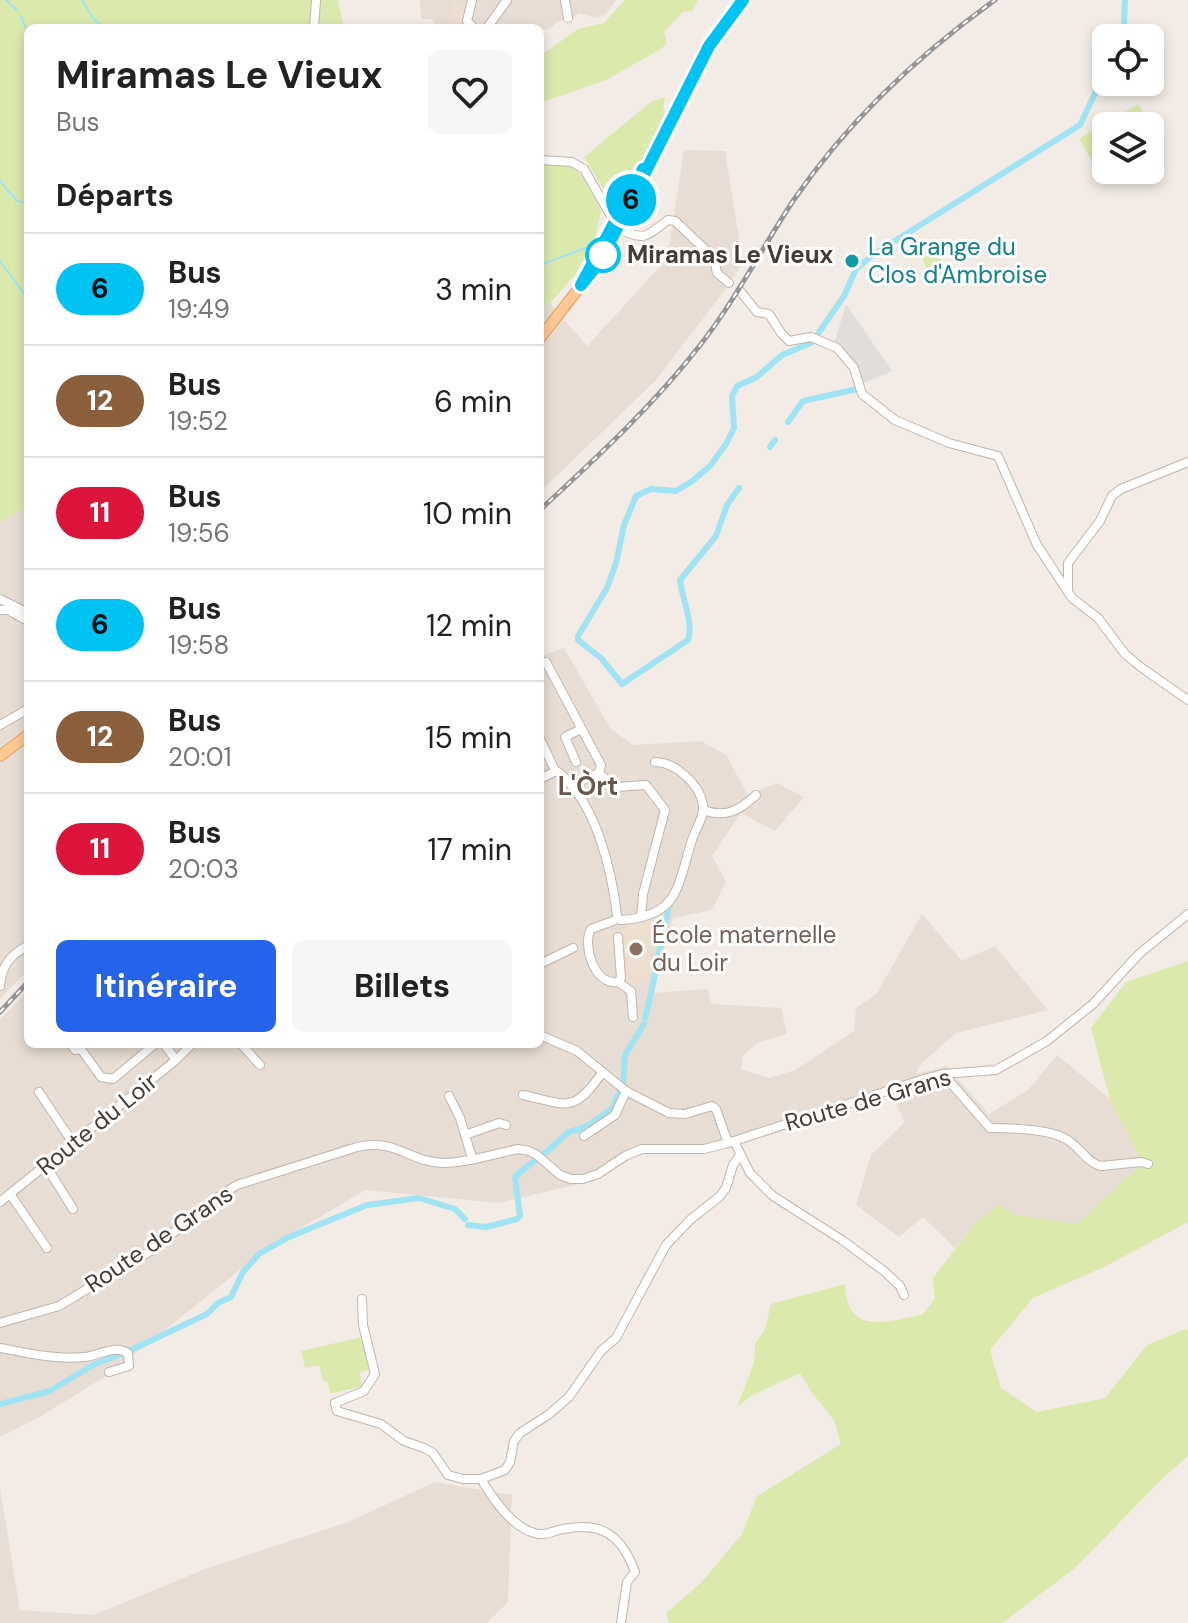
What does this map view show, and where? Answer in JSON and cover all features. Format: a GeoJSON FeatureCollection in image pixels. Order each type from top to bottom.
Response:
{"type":"FeatureCollection","features":[{"type":"Feature","properties":{"kind":"main road"},"geometry":{"type":"LineString","coordinates":[[581,285],[717,31],[743,0]]}},
{"type":"Feature","properties":{"kind":"main road"},"geometry":{"type":"LineString","coordinates":[[544,333],[598,264],[630,192],[654,151]]}},
{"type":"Feature","properties":{"kind":"main road"},"geometry":{"type":"LineString","coordinates":[[0,756],[24,738]]}},
{"type":"Feature","properties":{"kind":"street"},"geometry":{"type":"LineString","coordinates":[[314,24],[316,0]]}},
{"type":"Feature","properties":{"kind":"street"},"geometry":{"type":"LineString","coordinates":[[470,24],[467,21],[472,0]]}},
{"type":"Feature","properties":{"kind":"street"},"geometry":{"type":"LineString","coordinates":[[490,24],[507,0]]}},
{"type":"Feature","properties":{"kind":"street"},"geometry":{"type":"LineString","coordinates":[[565,0],[568,18]]}},
{"type":"Feature","properties":{"kind":"street"},"geometry":{"type":"LineString","coordinates":[[544,160],[572,162],[580,166],[593,181],[615,225],[637,237],[645,237],[668,220],[675,221],[714,258],[717,273],[729,283]]}},
{"type":"Feature","properties":{"kind":"street"},"geometry":{"type":"LineString","coordinates":[[740,291],[757,312],[769,314],[789,341],[811,337],[837,348],[854,368],[862,394],[885,415],[949,443],[998,456],[1037,545],[1072,598],[1104,624],[1125,654],[1188,700]]}},
{"type":"Feature","properties":{"kind":"street"},"geometry":{"type":"LineString","coordinates":[[1068,589],[1068,563],[1100,521],[1112,496],[1121,489],[1188,462]]}},
{"type":"Feature","properties":{"kind":"street"},"geometry":{"type":"LineString","coordinates":[[0,599],[24,611]]}},
{"type":"Feature","properties":{"kind":"street"},"geometry":{"type":"LineString","coordinates":[[0,610],[8,610],[24,619]]}},
{"type":"Feature","properties":{"kind":"street"},"geometry":{"type":"LineString","coordinates":[[546,662],[600,761],[599,773]]}},
{"type":"Feature","properties":{"kind":"street"},"geometry":{"type":"LineString","coordinates":[[0,725],[24,711]]}},
{"type":"Feature","properties":{"kind":"street"},"geometry":{"type":"LineString","coordinates":[[576,762],[565,737],[581,729]]}},
{"type":"Feature","properties":{"kind":"street"},"geometry":{"type":"LineString","coordinates":[[544,748],[555,771],[571,785],[590,815],[605,852],[617,919]]}},
{"type":"Feature","properties":{"kind":"street"},"geometry":{"type":"LineString","coordinates":[[618,937],[621,978],[612,984],[599,978],[594,967],[588,938],[591,929],[617,919],[651,916],[665,905],[678,888],[703,810],[701,797],[682,771],[671,764],[655,762]]}},
{"type":"Feature","properties":{"kind":"street"},"geometry":{"type":"LineString","coordinates":[[544,777],[555,771]]}},
{"type":"Feature","properties":{"kind":"street"},"geometry":{"type":"LineString","coordinates":[[571,785],[599,773]]}},
{"type":"Feature","properties":{"kind":"street"},"geometry":{"type":"LineString","coordinates":[[599,773],[616,787],[646,785],[665,810],[643,894],[641,917]]}},
{"type":"Feature","properties":{"kind":"street"},"geometry":{"type":"LineString","coordinates":[[703,810],[719,816],[726,815],[756,795]]}},
{"type":"Feature","properties":{"kind":"street","name":"Route de Grans"},"geometry":{"type":"LineString","coordinates":[[0,1323],[59,1306],[72,1299],[152,1250],[237,1185],[373,1143],[443,1163],[518,1149],[529,1151],[560,1175],[583,1179],[642,1149],[704,1149],[943,1074],[996,1070],[1047,1041],[1093,1004],[1139,954],[1187,916]]}},
{"type":"Feature","properties":{"kind":"street"},"geometry":{"type":"LineString","coordinates":[[0,986],[4,965],[24,948]]}},
{"type":"Feature","properties":{"kind":"street"},"geometry":{"type":"LineString","coordinates":[[544,962],[573,948]]}},
{"type":"Feature","properties":{"kind":"street"},"geometry":{"type":"LineString","coordinates":[[618,982],[631,991],[633,1017]]}},
{"type":"Feature","properties":{"kind":"street"},"geometry":{"type":"LineString","coordinates":[[544,1037],[577,1051],[626,1091],[669,1113],[685,1114],[712,1106],[750,1173],[773,1196],[884,1271],[900,1286],[904,1295]]}},
{"type":"Feature","properties":{"kind":"street"},"geometry":{"type":"LineString","coordinates":[[82,1048],[101,1077],[113,1079],[147,1048]]}},
{"type":"Feature","properties":{"kind":"street"},"geometry":{"type":"LineString","coordinates":[[167,1048],[176,1060]]}},
{"type":"Feature","properties":{"kind":"street","name":"Route du Loir"},"geometry":{"type":"LineString","coordinates":[[0,1202],[188,1048]]}},
{"type":"Feature","properties":{"kind":"street"},"geometry":{"type":"LineString","coordinates":[[245,1048],[260,1065]]}},
{"type":"Feature","properties":{"kind":"street"},"geometry":{"type":"LineString","coordinates":[[523,1095],[576,1103],[587,1095],[602,1073]]}},
{"type":"Feature","properties":{"kind":"street"},"geometry":{"type":"LineString","coordinates":[[943,1074],[990,1128],[1063,1136],[1095,1165],[1148,1164]]}},
{"type":"Feature","properties":{"kind":"street"},"geometry":{"type":"LineString","coordinates":[[584,1136],[615,1115],[626,1091]]}},
{"type":"Feature","properties":{"kind":"street"},"geometry":{"type":"LineString","coordinates":[[39,1092],[73,1143]]}},
{"type":"Feature","properties":{"kind":"street"},"geometry":{"type":"LineString","coordinates":[[449,1096],[472,1158]]}},
{"type":"Feature","properties":{"kind":"street"},"geometry":{"type":"LineString","coordinates":[[465,1135],[499,1123],[506,1125]]}},
{"type":"Feature","properties":{"kind":"street"},"geometry":{"type":"LineString","coordinates":[[362,1299],[363,1325],[375,1374],[364,1391],[335,1403],[337,1411],[381,1424],[404,1441],[433,1453],[448,1475],[481,1479],[505,1470],[510,1462],[514,1441],[520,1433],[569,1397],[601,1351],[616,1338],[666,1245],[691,1219],[719,1197],[740,1155]]}},
{"type":"Feature","properties":{"kind":"street"},"geometry":{"type":"LineString","coordinates":[[46,1166],[73,1209]]}},
{"type":"Feature","properties":{"kind":"street"},"geometry":{"type":"LineString","coordinates":[[10,1194],[47,1248]]}},
{"type":"Feature","properties":{"kind":"street"},"geometry":{"type":"LineString","coordinates":[[0,1348],[61,1359],[89,1357],[116,1349],[128,1353],[129,1366],[109,1372]]}},
{"type":"Feature","properties":{"kind":"street"},"geometry":{"type":"LineString","coordinates":[[481,1479],[518,1525],[537,1534],[568,1528],[598,1527],[617,1540],[635,1572],[627,1582],[621,1623]]}},
{"type":"Feature","properties":{"kind":"shaded area"},"geometry":{"type":"Polygon","coordinates":[[[420,0],[616,0],[606,14],[597,18],[579,13],[544,30],[544,24],[435,24],[432,19],[421,19],[420,0]]]}},
{"type":"Feature","properties":{"kind":"shaded area"},"geometry":{"type":"Polygon","coordinates":[[[454,1],[467,5],[463,20],[462,23],[447,24],[454,1]]]}},
{"type":"Feature","properties":{"kind":"shaded area"},"geometry":{"type":"Polygon","coordinates":[[[684,150],[725,151],[743,262],[655,381],[544,488],[544,304],[550,303],[587,346],[667,259],[684,150]]]}},
{"type":"Feature","properties":{"kind":"shaded area"},"geometry":{"type":"Polygon","coordinates":[[[846,304],[892,371],[862,384],[858,372],[835,341],[846,304]]]}},
{"type":"Feature","properties":{"kind":"shaded area"},"geometry":{"type":"Polygon","coordinates":[[[24,508],[24,974],[0,999],[0,522],[24,508]]]}},
{"type":"Feature","properties":{"kind":"shaded area"},"geometry":{"type":"Polygon","coordinates":[[[564,648],[610,728],[633,745],[701,741],[726,755],[748,795],[777,783],[804,797],[775,831],[741,813],[712,856],[726,882],[712,910],[673,918],[652,993],[708,989],[711,1004],[781,1008],[787,1034],[757,1043],[743,1056],[741,1069],[769,1078],[796,1070],[854,1031],[856,1008],[877,993],[922,914],[962,961],[995,946],[1048,1010],[956,1033],[920,1065],[916,1074],[946,1066],[989,1114],[1028,1090],[1057,1055],[1110,1099],[1143,1163],[1077,1225],[1017,1215],[976,1222],[955,1248],[923,1217],[899,1237],[856,1205],[871,1155],[905,1122],[891,1094],[707,1153],[643,1152],[596,1180],[499,1203],[365,1190],[266,1249],[111,1373],[0,1437],[0,1020],[24,994],[24,1048],[544,1048],[544,655],[564,648]]]}},
{"type":"Feature","properties":{"kind":"shaded area","name":"École maternelle du Loir"},"geometry":{"type":"Polygon","coordinates":[[[655,919],[662,927],[659,943],[649,945],[651,968],[647,982],[624,983],[620,946],[607,947],[606,933],[655,919]]]}},
{"type":"Feature","properties":{"kind":"shaded area"},"geometry":{"type":"Polygon","coordinates":[[[435,1482],[512,1495],[508,1602],[487,1623],[0,1623],[0,1488],[20,1610],[94,1615],[205,1569],[348,1522],[435,1482]]]}},
{"type":"Feature","properties":{"kind":"green space"},"geometry":{"type":"Polygon","coordinates":[[[0,0],[311,0],[310,24],[24,24],[24,508],[0,522],[0,0]]]}},
{"type":"Feature","properties":{"kind":"green space"},"geometry":{"type":"Polygon","coordinates":[[[318,0],[338,0],[343,24],[317,24],[318,0]]]}},
{"type":"Feature","properties":{"kind":"green space"},"geometry":{"type":"Polygon","coordinates":[[[625,0],[698,0],[692,11],[683,12],[664,32],[667,43],[661,49],[606,80],[544,102],[544,53],[578,29],[604,23],[625,0]]]}},
{"type":"Feature","properties":{"kind":"green space"},"geometry":{"type":"Polygon","coordinates":[[[665,98],[663,110],[666,112],[663,121],[618,203],[612,203],[584,157],[652,101],[665,98]]]}},
{"type":"Feature","properties":{"kind":"green space"},"geometry":{"type":"Polygon","coordinates":[[[1138,104],[1143,112],[1125,112],[1138,104]]]}},
{"type":"Feature","properties":{"kind":"green space"},"geometry":{"type":"Polygon","coordinates":[[[1092,131],[1092,161],[1079,139],[1092,131]]]}},
{"type":"Feature","properties":{"kind":"green space"},"geometry":{"type":"Polygon","coordinates":[[[544,164],[572,167],[588,182],[601,212],[595,238],[575,275],[550,303],[544,304],[544,164]]]}},
{"type":"Feature","properties":{"kind":"green space"},"geometry":{"type":"Polygon","coordinates":[[[933,246],[946,270],[940,275],[928,274],[920,251],[933,246]]]}},
{"type":"Feature","properties":{"kind":"green space"},"geometry":{"type":"Polygon","coordinates":[[[1188,961],[1188,1222],[1104,1267],[1033,1298],[990,1350],[1001,1388],[1037,1412],[1105,1398],[1147,1345],[1188,1328],[1188,1456],[1075,1568],[1002,1623],[669,1623],[666,1613],[700,1584],[742,1534],[757,1496],[841,1444],[834,1420],[800,1373],[751,1396],[737,1407],[754,1363],[755,1344],[765,1329],[771,1304],[845,1284],[847,1301],[861,1319],[882,1322],[922,1315],[935,1299],[933,1278],[976,1222],[999,1205],[1017,1215],[1077,1224],[1143,1163],[1110,1099],[1091,1028],[1126,982],[1188,961]]]}},
{"type":"Feature","properties":{"kind":"green space"},"geometry":{"type":"Polygon","coordinates":[[[362,1337],[369,1370],[359,1372],[363,1386],[331,1394],[327,1381],[323,1381],[319,1365],[305,1368],[301,1351],[362,1337]]]}},
{"type":"Feature","properties":{"kind":"waterway"},"geometry":{"type":"LineString","coordinates":[[6,0],[17,10]]}},
{"type":"Feature","properties":{"kind":"waterway"},"geometry":{"type":"LineString","coordinates":[[82,0],[100,24]]}},
{"type":"Feature","properties":{"kind":"waterway"},"geometry":{"type":"LineString","coordinates":[[1124,22],[1125,0]]}},
{"type":"Feature","properties":{"kind":"waterway"},"geometry":{"type":"LineString","coordinates":[[21,16],[24,24]]}},
{"type":"Feature","properties":{"kind":"waterway"},"geometry":{"type":"LineString","coordinates":[[817,335],[844,296],[856,269],[874,254],[1080,125],[1094,96]]}},
{"type":"Feature","properties":{"kind":"waterway"},"geometry":{"type":"LineString","coordinates":[[0,181],[17,201],[24,202]]}},
{"type":"Feature","properties":{"kind":"waterway"},"geometry":{"type":"LineString","coordinates":[[544,264],[596,244],[604,226]]}},
{"type":"Feature","properties":{"kind":"waterway"},"geometry":{"type":"LineString","coordinates":[[0,261],[24,294]]}},
{"type":"Feature","properties":{"kind":"waterway"},"geometry":{"type":"LineString","coordinates":[[739,488],[727,505],[716,536],[680,580],[689,619],[688,640],[622,684],[601,658],[578,640],[578,636],[607,588],[624,525],[636,496],[651,489],[676,491],[710,466],[734,428],[732,396],[737,386],[757,377],[782,355],[811,343]]}},
{"type":"Feature","properties":{"kind":"waterway"},"geometry":{"type":"LineString","coordinates":[[788,422],[803,401],[857,389]]}},
{"type":"Feature","properties":{"kind":"waterway"},"geometry":{"type":"LineString","coordinates":[[770,447],[775,440]]}},
{"type":"Feature","properties":{"kind":"waterway"},"geometry":{"type":"LineString","coordinates":[[645,1018],[670,904]]}},
{"type":"Feature","properties":{"kind":"waterway"},"geometry":{"type":"LineString","coordinates":[[623,1083],[625,1055],[644,1024]]}},
{"type":"Feature","properties":{"kind":"waterway"},"geometry":{"type":"LineString","coordinates":[[544,1154],[569,1132],[586,1127],[613,1108],[619,1092]]}},
{"type":"Feature","properties":{"kind":"waterway"},"geometry":{"type":"LineString","coordinates":[[468,1225],[486,1227],[517,1219],[520,1216],[515,1177],[535,1160]]}},
{"type":"Feature","properties":{"kind":"waterway"},"geometry":{"type":"LineString","coordinates":[[131,1350],[207,1314],[218,1303],[231,1297],[243,1272],[259,1254],[289,1237],[367,1205],[419,1198],[455,1209],[465,1219]]}},
{"type":"Feature","properties":{"kind":"waterway"},"geometry":{"type":"LineString","coordinates":[[0,1404],[50,1391],[93,1365],[121,1354]]}},
{"type":"Feature","properties":{"kind":"railway"},"geometry":{"type":"LineString","coordinates":[[544,506],[624,430],[683,367],[726,309],[793,201],[861,117],[911,67],[995,0]]}},
{"type":"Feature","properties":{"kind":"railway"},"geometry":{"type":"LineString","coordinates":[[0,1012],[24,986]]}},
{"type":"Feature","properties":{"kind":"bus line","name":"6"},"geometry":{"type":"LineString","coordinates":[[643,169],[581,285],[598,264],[717,31],[743,0]]}},
{"type":"Feature","properties":{"kind":"place","name":"Miramas Le Vieux"},"geometry":{"type":"Point","coordinates":[603,255]}},
{"type":"Feature","properties":{"kind":"place","name":"La Grange du Clos d'Ambroise"},"geometry":{"type":"Point","coordinates":[852,261]}},
{"type":"Feature","properties":{"kind":"place","name":"École maternelle du Loir"},"geometry":{"type":"Point","coordinates":[636,949]}},
{"type":"Feature","properties":{"kind":"district","name":"L'Òrt"},"geometry":{"type":"Point","coordinates":[588,786]}}]}
